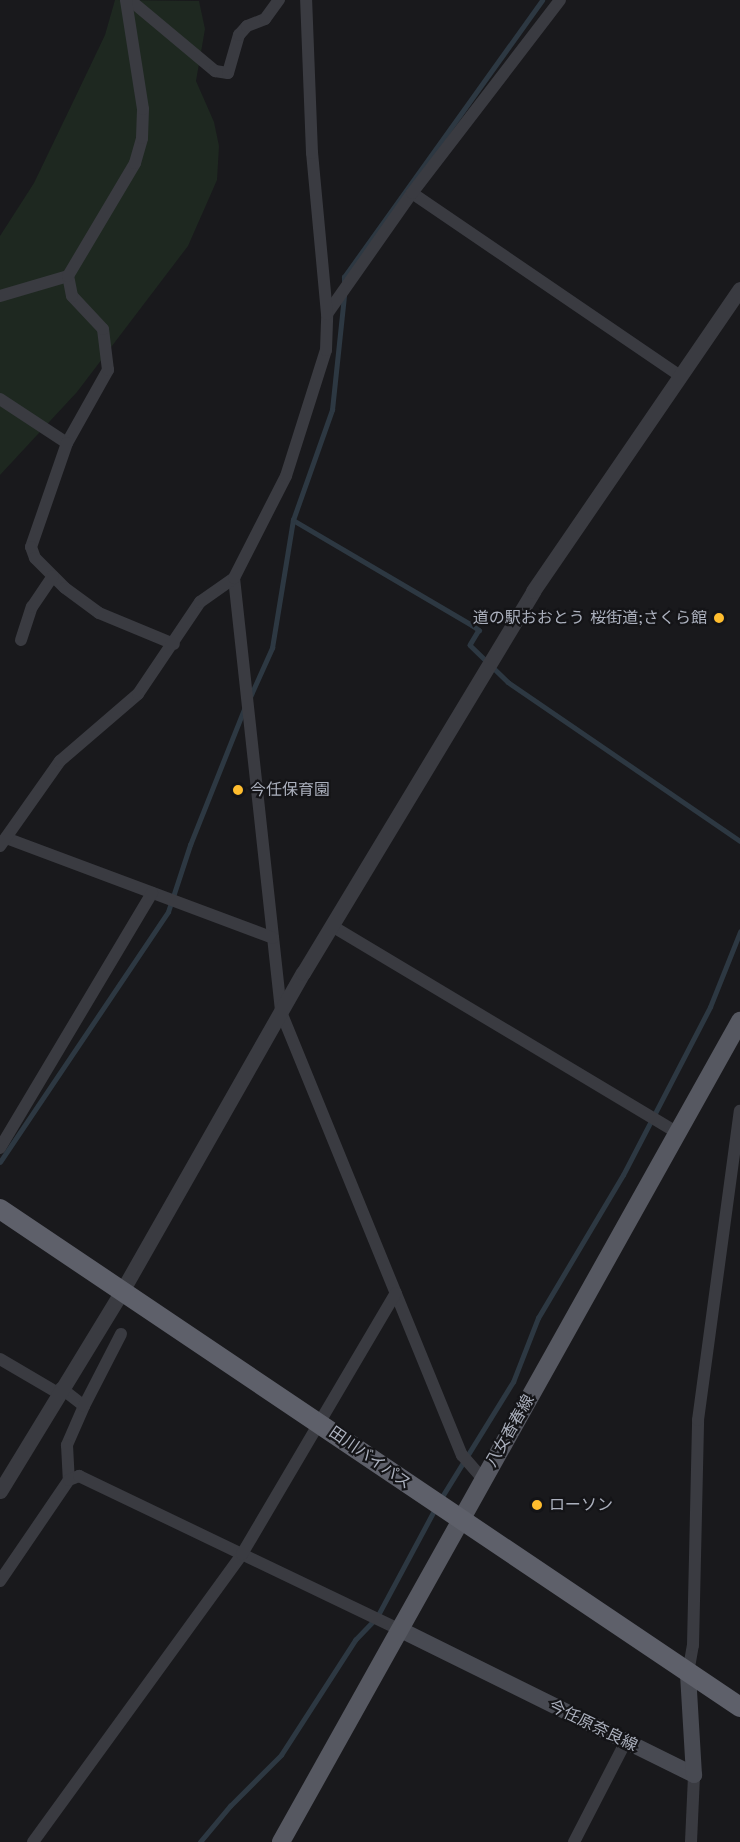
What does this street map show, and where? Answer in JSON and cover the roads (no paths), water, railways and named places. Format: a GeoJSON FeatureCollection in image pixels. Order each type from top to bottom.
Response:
{"type":"FeatureCollection","features":[{"type":"Feature","properties":{"kind":"highway","name":"田川バイパス"},"geometry":{"type":"LineString","coordinates":[[0,1209],[460,1521],[740,1707]]}},
{"type":"Feature","properties":{"kind":"main road","name":"八女香春線"},"geometry":{"type":"LineString","coordinates":[[281,1842],[679,1134],[740,1021]]}},
{"type":"Feature","properties":{"kind":"main road","name":"今任原奈良線"},"geometry":{"type":"LineString","coordinates":[[401,1630],[625,1743],[694,1775]]}},
{"type":"Feature","properties":{"kind":"main road"},"geometry":{"type":"LineString","coordinates":[[694,1677],[694,1775]]}},
{"type":"Feature","properties":{"kind":"street"},"geometry":{"type":"LineString","coordinates":[[134,2],[215,71],[228,73],[239,35],[247,26],[265,19],[279,0]]}},
{"type":"Feature","properties":{"kind":"street"},"geometry":{"type":"LineString","coordinates":[[273,938],[152,892],[3,842],[60,761],[138,694],[174,644],[200,602],[234,578],[286,476],[326,350],[327,314],[312,153],[306,0]]}},
{"type":"Feature","properties":{"kind":"street"},"geometry":{"type":"LineString","coordinates":[[327,314],[412,193],[560,0]]}},
{"type":"Feature","properties":{"kind":"street"},"geometry":{"type":"LineString","coordinates":[[134,2],[143,109],[142,138],[123,185],[68,276],[72,296],[103,329],[108,370],[67,443],[31,547],[35,558],[53,576],[99,613],[174,644]]}},
{"type":"Feature","properties":{"kind":"street"},"geometry":{"type":"LineString","coordinates":[[412,193],[680,376]]}},
{"type":"Feature","properties":{"kind":"street"},"geometry":{"type":"LineString","coordinates":[[0,296],[68,276]]}},
{"type":"Feature","properties":{"kind":"street"},"geometry":{"type":"LineString","coordinates":[[0,1491],[122,1291],[281,1012],[533,591],[740,289]]}},
{"type":"Feature","properties":{"kind":"street"},"geometry":{"type":"LineString","coordinates":[[1,401],[67,443]]}},
{"type":"Feature","properties":{"kind":"street"},"geometry":{"type":"LineString","coordinates":[[21,640],[32,607],[53,576]]}},
{"type":"Feature","properties":{"kind":"street"},"geometry":{"type":"LineString","coordinates":[[234,578],[281,1012],[462,1455],[483,1479]]}},
{"type":"Feature","properties":{"kind":"street"},"geometry":{"type":"LineString","coordinates":[[0,1148],[152,892]]}},
{"type":"Feature","properties":{"kind":"street"},"geometry":{"type":"LineString","coordinates":[[332,926],[679,1134]]}},
{"type":"Feature","properties":{"kind":"street"},"geometry":{"type":"LineString","coordinates":[[694,1677],[698,1420],[740,1111]]}},
{"type":"Feature","properties":{"kind":"street"},"geometry":{"type":"LineString","coordinates":[[33,1842],[242,1554],[396,1293]]}},
{"type":"Feature","properties":{"kind":"street"},"geometry":{"type":"LineString","coordinates":[[69,1480],[67,1445],[121,1334]]}},
{"type":"Feature","properties":{"kind":"street"},"geometry":{"type":"LineString","coordinates":[[0,1359],[84,1406]]}},
{"type":"Feature","properties":{"kind":"street"},"geometry":{"type":"LineString","coordinates":[[0,1581],[69,1480],[80,1476],[401,1630]]}},
{"type":"Feature","properties":{"kind":"street"},"geometry":{"type":"LineString","coordinates":[[574,1842],[625,1743]]}},
{"type":"Feature","properties":{"kind":"street"},"geometry":{"type":"LineString","coordinates":[[691,1842],[694,1775]]}},
{"type":"Feature","properties":{"kind":"waterway"},"geometry":{"type":"LineString","coordinates":[[344,285],[344,277],[542,0]]}},
{"type":"Feature","properties":{"kind":"waterway"},"geometry":{"type":"LineString","coordinates":[[250,697],[272,648],[293,520],[332,410],[344,296]]}},
{"type":"Feature","properties":{"kind":"waterway"},"geometry":{"type":"LineString","coordinates":[[293,520],[479,630],[470,645],[508,682],[740,841]]}},
{"type":"Feature","properties":{"kind":"waterway"},"geometry":{"type":"LineString","coordinates":[[0,1162],[168,912],[190,845],[245,707]]}},
{"type":"Feature","properties":{"kind":"waterway"},"geometry":{"type":"LineString","coordinates":[[440,1500],[513,1382],[538,1318],[623,1175],[710,1007],[740,932]]}},
{"type":"Feature","properties":{"kind":"waterway"},"geometry":{"type":"LineString","coordinates":[[200,1842],[230,1806],[281,1755],[355,1640],[377,1617],[436,1507]]}},
{"type":"Feature","properties":{"kind":"place","name":"道の駅おおとう 桜街道;さくら館"},"geometry":{"type":"Point","coordinates":[719,618]}},
{"type":"Feature","properties":{"kind":"place","name":"今任保育園"},"geometry":{"type":"Point","coordinates":[238,790]}},
{"type":"Feature","properties":{"kind":"place","name":"ローソン"},"geometry":{"type":"Point","coordinates":[537,1505]}}]}
